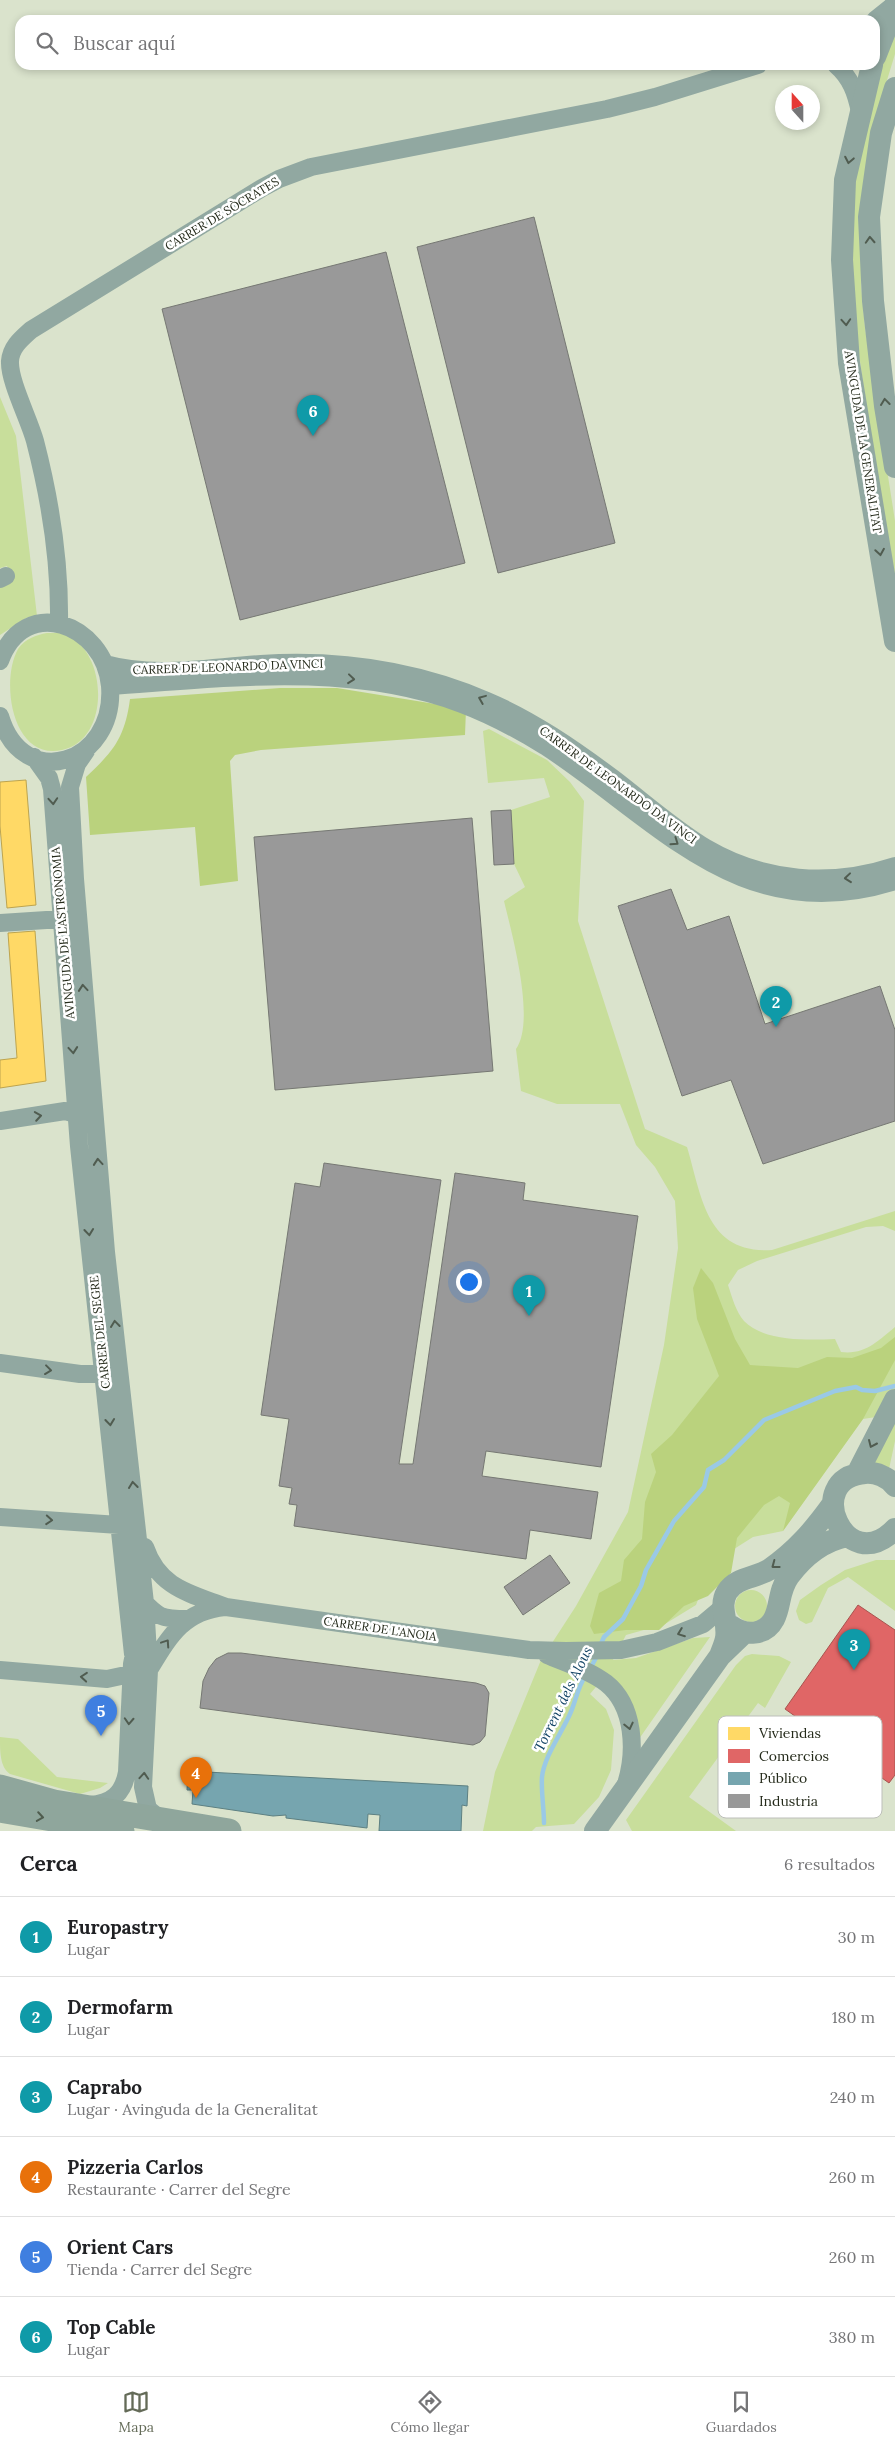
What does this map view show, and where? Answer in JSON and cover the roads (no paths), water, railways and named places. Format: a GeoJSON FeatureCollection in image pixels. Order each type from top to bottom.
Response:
{"type":"FeatureCollection","features":[{"type":"Feature","properties":{"kind":"main road"},"geometry":{"type":"LineString","coordinates":[[0,1787],[39,1798],[79,1806],[229,1831]]}},
{"type":"Feature","properties":{"kind":"main road"},"geometry":{"type":"LineString","coordinates":[[0,1810],[122,1831]]}},
{"type":"Feature","properties":{"kind":"street"},"geometry":{"type":"LineString","coordinates":[[880,16],[895,5]]}},
{"type":"Feature","properties":{"kind":"street"},"geometry":{"type":"LineString","coordinates":[[880,44],[895,5]]}},
{"type":"Feature","properties":{"kind":"street","name":"CARRER DE SÒCRATES"},"geometry":{"type":"LineString","coordinates":[[10,368],[13,348],[31,330],[262,188],[295,172],[342,160],[607,109],[655,97],[742,70]]}},
{"type":"Feature","properties":{"kind":"street"},"geometry":{"type":"LineString","coordinates":[[840,70],[850,81],[856,93],[860,112]]}},
{"type":"Feature","properties":{"kind":"street","name":"AVINGUDA DE LA GENERALITAT"},"geometry":{"type":"LineString","coordinates":[[871,70],[846,180],[842,260],[848,363],[895,641]]}},
{"type":"Feature","properties":{"kind":"street"},"geometry":{"type":"LineString","coordinates":[[895,88],[881,133],[869,217],[873,300],[885,406],[895,467]]}},
{"type":"Feature","properties":{"kind":"street"},"geometry":{"type":"LineString","coordinates":[[0,350],[10,368],[33,433],[42,470],[54,551],[59,623]]}},
{"type":"Feature","properties":{"kind":"street"},"geometry":{"type":"LineString","coordinates":[[0,662],[4,651],[18,634],[37,624],[59,623],[70,626],[85,635],[97,650],[104,664],[110,686]]}},
{"type":"Feature","properties":{"kind":"street","name":"CARRER DE LEONARDO DA VINCI"},"geometry":{"type":"LineString","coordinates":[[104,664],[144,672],[264,664],[323,663],[404,674],[487,701],[526,721],[590,762],[672,825],[706,848],[730,860],[789,878],[820,880],[852,878],[895,866]]}},
{"type":"Feature","properties":{"kind":"street","name":"CARRER DE LEONARDO DA VINCI"},"geometry":{"type":"LineString","coordinates":[[110,686],[292,676],[353,679],[400,686],[461,704],[504,723],[551,751],[680,846],[705,862],[732,874],[762,885],[812,892],[864,889],[895,881]]}},
{"type":"Feature","properties":{"kind":"street","name":"AVINGUDA DE L'ASTRONOMIA"},"geometry":{"type":"LineString","coordinates":[[92,1089],[70,798],[72,776],[86,751],[104,726],[110,686]]}},
{"type":"Feature","properties":{"kind":"street"},"geometry":{"type":"LineString","coordinates":[[0,716],[4,728],[12,741],[24,752],[46,762],[59,762],[71,759],[86,751]]}},
{"type":"Feature","properties":{"kind":"street","name":"AVINGUDA DE L'ASTRONOMIA"},"geometry":{"type":"LineString","coordinates":[[34,757],[49,778],[52,789],[76,1114]]}},
{"type":"Feature","properties":{"kind":"street"},"geometry":{"type":"LineString","coordinates":[[0,923],[62,918]]}},
{"type":"Feature","properties":{"kind":"street","name":"CARRER DEL SEGRE"},"geometry":{"type":"LineString","coordinates":[[79,1806],[106,1802],[116,1796],[124,1786],[141,1671],[134,1654],[120,1525],[106,1252],[92,1089]]}},
{"type":"Feature","properties":{"kind":"street"},"geometry":{"type":"LineString","coordinates":[[0,1121],[65,1111],[76,1114]]}},
{"type":"Feature","properties":{"kind":"street","name":"CARRER DEL SEGRE"},"geometry":{"type":"LineString","coordinates":[[76,1114],[112,1373],[137,1520],[145,1603],[141,1671],[143,1788],[148,1809],[160,1819]]}},
{"type":"Feature","properties":{"kind":"street"},"geometry":{"type":"LineString","coordinates":[[0,1363],[80,1374],[112,1373]]}},
{"type":"Feature","properties":{"kind":"street"},"geometry":{"type":"LineString","coordinates":[[720,1656],[726,1637],[724,1614],[727,1591],[734,1584],[768,1571],[807,1538],[832,1505],[840,1486],[857,1474],[891,1407]]}},
{"type":"Feature","properties":{"kind":"street"},"geometry":{"type":"LineString","coordinates":[[857,1474],[876,1473],[895,1486]]}},
{"type":"Feature","properties":{"kind":"street"},"geometry":{"type":"LineString","coordinates":[[832,1505],[836,1523],[847,1536],[863,1542],[890,1538]]}},
{"type":"Feature","properties":{"kind":"street"},"geometry":{"type":"LineString","coordinates":[[0,1517],[120,1525]]}},
{"type":"Feature","properties":{"kind":"street","name":"CARRER DEL SEGRE"},"geometry":{"type":"LineString","coordinates":[[137,1520],[149,1559],[157,1572],[179,1590]]}},
{"type":"Feature","properties":{"kind":"street"},"geometry":{"type":"LineString","coordinates":[[724,1614],[730,1626],[744,1633],[761,1631],[773,1620],[779,1596],[788,1578],[808,1556],[822,1545],[847,1536]]}},
{"type":"Feature","properties":{"kind":"street","name":"CARRER DEL SEGRE"},"geometry":{"type":"LineString","coordinates":[[123,1550],[135,1590],[154,1613],[163,1617],[186,1619]]}},
{"type":"Feature","properties":{"kind":"street"},"geometry":{"type":"LineString","coordinates":[[145,1603],[154,1594],[165,1590],[179,1590]]}},
{"type":"Feature","properties":{"kind":"street","name":"CARRER DE L'ANOIA"},"geometry":{"type":"LineString","coordinates":[[179,1590],[226,1607],[573,1657],[621,1650],[657,1642],[724,1614]]}},
{"type":"Feature","properties":{"kind":"street","name":"CARRER DEL SEGRE"},"geometry":{"type":"LineString","coordinates":[[134,1654],[145,1603]]}},
{"type":"Feature","properties":{"kind":"street","name":"CARRER DE L'ANOIA"},"geometry":{"type":"LineString","coordinates":[[186,1619],[213,1608],[226,1607]]}},
{"type":"Feature","properties":{"kind":"street","name":"CARRER DEL SEGRE"},"geometry":{"type":"LineString","coordinates":[[141,1671],[186,1619]]}},
{"type":"Feature","properties":{"kind":"street"},"geometry":{"type":"LineString","coordinates":[[596,1831],[720,1656],[744,1633]]}},
{"type":"Feature","properties":{"kind":"street","name":"CARRER DE L'ANOIA"},"geometry":{"type":"LineString","coordinates":[[573,1657],[607,1684],[624,1706],[631,1730],[632,1757],[624,1791]]}},
{"type":"Feature","properties":{"kind":"street"},"geometry":{"type":"LineString","coordinates":[[0,1670],[107,1679],[141,1671]]}},
{"type":"Feature","properties":{"kind":"waterway","name":"Torrent dels Alous"},"geometry":{"type":"LineString","coordinates":[[600,1646],[604,1637],[623,1619],[641,1586],[646,1570],[674,1521],[704,1487],[708,1470],[724,1460],[764,1420],[835,1391],[856,1387],[862,1390],[875,1391],[895,1386]]}},
{"type":"Feature","properties":{"kind":"waterway","name":"Torrent dels Alous"},"geometry":{"type":"LineString","coordinates":[[590,1669],[598,1654]]}},
{"type":"Feature","properties":{"kind":"waterway","name":"Torrent dels Alous"},"geometry":{"type":"LineString","coordinates":[[544,1823],[543,1769],[570,1714],[586,1675]]}},
{"type":"Feature","properties":{"kind":"place","name":"Top Cable"},"geometry":{"type":"Point","coordinates":[313,436]}},
{"type":"Feature","properties":{"kind":"place","name":"Dermofarm"},"geometry":{"type":"Point","coordinates":[776,1027]}},
{"type":"Feature","properties":{"kind":"place","name":"Europastry"},"geometry":{"type":"Point","coordinates":[529,1316]}},
{"type":"Feature","properties":{"kind":"place","name":"Caprabo"},"geometry":{"type":"Point","coordinates":[854,1670]}},
{"type":"Feature","properties":{"kind":"place","name":"Orient Cars"},"geometry":{"type":"Point","coordinates":[101,1736]}},
{"type":"Feature","properties":{"kind":"place","name":"Pizzeria Carlos"},"geometry":{"type":"Point","coordinates":[196,1798]}}]}
